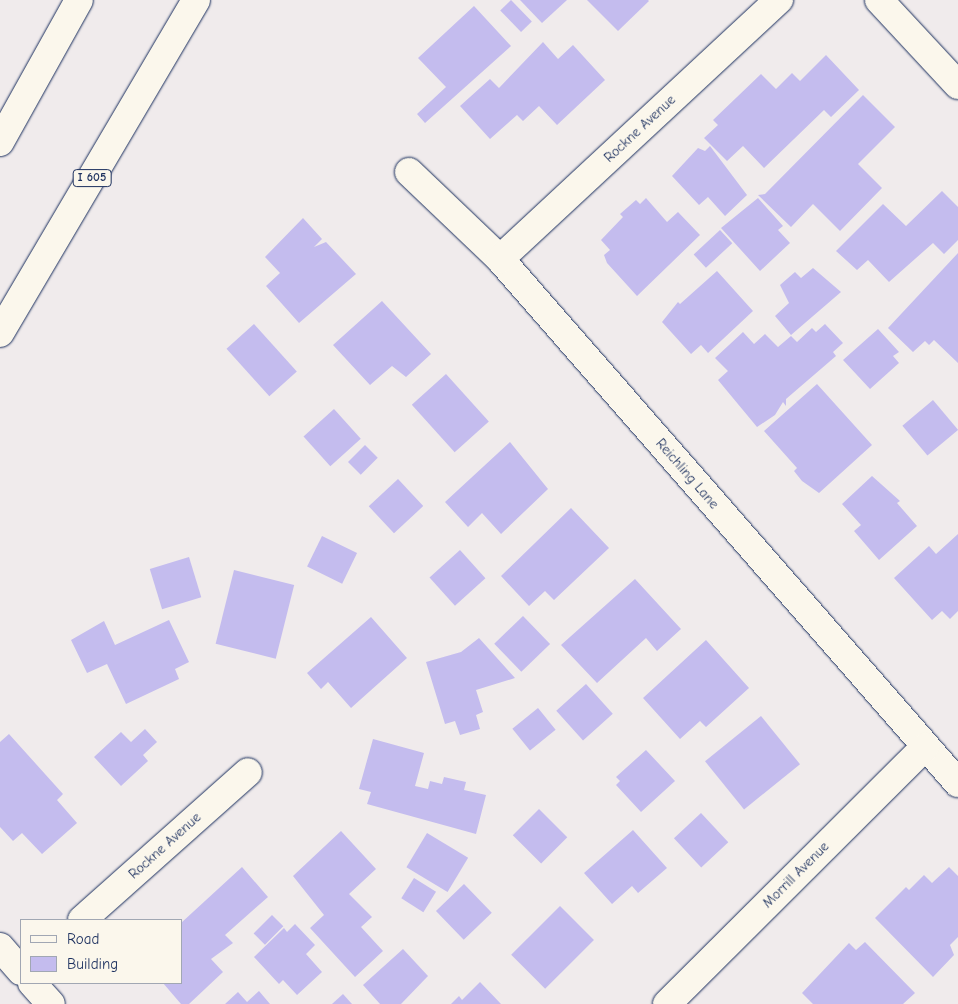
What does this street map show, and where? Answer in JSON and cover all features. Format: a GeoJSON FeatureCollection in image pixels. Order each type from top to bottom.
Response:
{"type":"FeatureCollection","features":[{"type":"Feature","properties":{"kind":"main road"},"geometry":{"type":"LineString","coordinates":[[0,142],[78,0]]}},
{"type":"Feature","properties":{"kind":"main road","name":"Rockne Avenue"},"geometry":{"type":"LineString","coordinates":[[500,258],[779,0]]}},
{"type":"Feature","properties":{"kind":"main road"},"geometry":{"type":"LineString","coordinates":[[879,0],[958,85]]}},
{"type":"Feature","properties":{"kind":"main road","name":"I 605"},"geometry":{"type":"LineString","coordinates":[[0,333],[188,7]]}},
{"type":"Feature","properties":{"kind":"main road","name":"Reichling Lane"},"geometry":{"type":"LineString","coordinates":[[409,172],[500,258],[958,784]]}},
{"type":"Feature","properties":{"kind":"main road","name":"Morrill Avenue"},"geometry":{"type":"LineString","coordinates":[[667,1004],[925,747]]}},
{"type":"Feature","properties":{"kind":"main road","name":"Rockne Avenue"},"geometry":{"type":"LineString","coordinates":[[83,919],[248,772]]}},
{"type":"Feature","properties":{"kind":"main road"},"geometry":{"type":"LineString","coordinates":[[0,947],[20,970]]}},
{"type":"Feature","properties":{"kind":"main road"},"geometry":{"type":"LineString","coordinates":[[33,984],[51,1004]]}},
{"type":"Feature","properties":{"kind":"building"},"geometry":{"type":"Polygon","coordinates":[[[511,0],[532,22],[521,32],[500,10],[511,0]]]}},
{"type":"Feature","properties":{"kind":"building"},"geometry":{"type":"Polygon","coordinates":[[[520,0],[567,0],[542,23],[520,0]]]}},
{"type":"Feature","properties":{"kind":"building"},"geometry":{"type":"Polygon","coordinates":[[[587,0],[648,0],[649,1],[618,31],[587,0]]]}},
{"type":"Feature","properties":{"kind":"building"},"geometry":{"type":"Polygon","coordinates":[[[474,6],[511,46],[425,123],[417,114],[446,87],[418,58],[474,6]]]}},
{"type":"Feature","properties":{"kind":"building"},"geometry":{"type":"Polygon","coordinates":[[[543,42],[558,59],[573,45],[605,80],[557,125],[539,106],[523,121],[517,115],[490,139],[460,106],[490,79],[499,88],[543,42]]]}},
{"type":"Feature","properties":{"kind":"building"},"geometry":{"type":"Polygon","coordinates":[[[826,55],[859,90],[831,117],[824,110],[764,168],[743,146],[727,161],[704,138],[718,125],[713,120],[761,74],[776,89],[792,73],[800,81],[826,55]]]}},
{"type":"Feature","properties":{"kind":"building"},"geometry":{"type":"Polygon","coordinates":[[[863,95],[895,127],[858,164],[882,188],[840,231],[813,204],[791,227],[758,195],[765,194],[863,95]]]}},
{"type":"Feature","properties":{"kind":"building"},"geometry":{"type":"Polygon","coordinates":[[[710,146],[747,195],[725,216],[708,197],[699,205],[672,176],[698,148],[705,151],[710,146]]]}},
{"type":"Feature","properties":{"kind":"building"},"geometry":{"type":"Polygon","coordinates":[[[942,191],[958,207],[958,240],[944,254],[933,243],[889,282],[868,260],[857,270],[836,251],[883,204],[906,226],[942,191]]]}},
{"type":"Feature","properties":{"kind":"building"},"geometry":{"type":"Polygon","coordinates":[[[646,198],[667,222],[678,212],[700,235],[637,296],[607,263],[604,255],[610,250],[601,240],[623,217],[620,214],[636,200],[640,204],[646,198]]]}},
{"type":"Feature","properties":{"kind":"building"},"geometry":{"type":"Polygon","coordinates":[[[758,198],[783,226],[778,230],[790,243],[760,271],[721,228],[758,198]]]}},
{"type":"Feature","properties":{"kind":"building"},"geometry":{"type":"Polygon","coordinates":[[[303,218],[322,239],[314,247],[326,242],[356,274],[299,323],[266,286],[280,273],[265,257],[303,218]]]}},
{"type":"Feature","properties":{"kind":"building"},"geometry":{"type":"Polygon","coordinates":[[[720,230],[732,243],[706,268],[694,255],[720,230]]]}},
{"type":"Feature","properties":{"kind":"building"},"geometry":{"type":"Polygon","coordinates":[[[958,253],[958,363],[934,340],[929,345],[925,341],[913,352],[888,328],[958,253]]]}},
{"type":"Feature","properties":{"kind":"building"},"geometry":{"type":"Polygon","coordinates":[[[813,268],[841,292],[791,335],[775,316],[789,303],[780,285],[795,272],[801,278],[813,268]]]}},
{"type":"Feature","properties":{"kind":"building"},"geometry":{"type":"Polygon","coordinates":[[[717,271],[753,311],[708,353],[701,345],[691,354],[662,322],[678,302],[680,304],[717,271]]]}},
{"type":"Feature","properties":{"kind":"building"},"geometry":{"type":"Polygon","coordinates":[[[382,301],[431,354],[406,377],[392,366],[370,385],[333,345],[382,301]]]}},
{"type":"Feature","properties":{"kind":"building"},"geometry":{"type":"Polygon","coordinates":[[[254,324],[297,372],[269,396],[227,349],[254,324]]]}},
{"type":"Feature","properties":{"kind":"building"},"geometry":{"type":"Polygon","coordinates":[[[825,324],[843,343],[833,352],[836,356],[786,399],[786,406],[783,402],[775,415],[757,427],[718,380],[728,371],[715,358],[743,332],[754,344],[765,334],[778,347],[791,336],[797,342],[812,328],[816,332],[825,324]]]}},
{"type":"Feature","properties":{"kind":"building"},"geometry":{"type":"Polygon","coordinates":[[[878,329],[899,352],[893,356],[899,363],[870,389],[843,360],[878,329]]]}},
{"type":"Feature","properties":{"kind":"building"},"geometry":{"type":"Polygon","coordinates":[[[446,374],[489,422],[455,452],[412,405],[446,374]]]}},
{"type":"Feature","properties":{"kind":"building"},"geometry":{"type":"Polygon","coordinates":[[[817,384],[872,445],[819,493],[802,481],[794,471],[797,468],[764,431],[817,384]]]}},
{"type":"Feature","properties":{"kind":"building"},"geometry":{"type":"Polygon","coordinates":[[[933,400],[958,430],[927,456],[902,426],[933,400]]]}},
{"type":"Feature","properties":{"kind":"building"},"geometry":{"type":"Polygon","coordinates":[[[334,409],[361,439],[330,466],[304,436],[334,409]]]}},
{"type":"Feature","properties":{"kind":"building"},"geometry":{"type":"Polygon","coordinates":[[[510,442],[548,489],[501,534],[482,513],[468,527],[445,502],[510,442]]]}},
{"type":"Feature","properties":{"kind":"building"},"geometry":{"type":"Polygon","coordinates":[[[365,445],[378,458],[361,475],[348,462],[365,445]]]}},
{"type":"Feature","properties":{"kind":"building"},"geometry":{"type":"Polygon","coordinates":[[[872,476],[900,501],[897,503],[917,526],[879,560],[854,531],[861,525],[842,504],[872,476]]]}},
{"type":"Feature","properties":{"kind":"building"},"geometry":{"type":"Polygon","coordinates":[[[398,479],[423,506],[394,533],[369,506],[398,479]]]}},
{"type":"Feature","properties":{"kind":"building"},"geometry":{"type":"Polygon","coordinates":[[[571,508],[609,548],[554,600],[545,591],[529,606],[501,576],[571,508]]]}},
{"type":"Feature","properties":{"kind":"building"},"geometry":{"type":"Polygon","coordinates":[[[958,534],[958,611],[950,619],[942,611],[932,620],[894,578],[929,546],[936,554],[958,534]]]}},
{"type":"Feature","properties":{"kind":"building"},"geometry":{"type":"Polygon","coordinates":[[[322,536],[357,553],[342,584],[307,567],[322,536]]]}},
{"type":"Feature","properties":{"kind":"building"},"geometry":{"type":"Polygon","coordinates":[[[460,550],[485,578],[455,606],[430,577],[460,550]]]}},
{"type":"Feature","properties":{"kind":"building"},"geometry":{"type":"Polygon","coordinates":[[[189,557],[201,597],[162,609],[150,569],[189,557]]]}},
{"type":"Feature","properties":{"kind":"building"},"geometry":{"type":"Polygon","coordinates":[[[234,570],[294,585],[276,659],[216,644],[234,570]]]}},
{"type":"Feature","properties":{"kind":"building"},"geometry":{"type":"Polygon","coordinates":[[[635,579],[681,629],[657,651],[646,638],[597,683],[561,645],[635,579]]]}},
{"type":"Feature","properties":{"kind":"building"},"geometry":{"type":"Polygon","coordinates":[[[523,616],[550,644],[521,672],[494,644],[523,616]]]}},
{"type":"Feature","properties":{"kind":"building"},"geometry":{"type":"Polygon","coordinates":[[[371,617],[407,658],[351,708],[328,682],[321,689],[307,673],[371,617]]]}},
{"type":"Feature","properties":{"kind":"building"},"geometry":{"type":"Polygon","coordinates":[[[169,620],[189,662],[175,669],[179,679],[126,704],[107,664],[87,673],[71,640],[104,621],[115,645],[169,620]]]}},
{"type":"Feature","properties":{"kind":"building"},"geometry":{"type":"Polygon","coordinates":[[[479,638],[515,678],[476,690],[483,712],[476,715],[480,729],[460,735],[455,721],[445,724],[426,662],[461,652],[479,638]]]}},
{"type":"Feature","properties":{"kind":"building"},"geometry":{"type":"Polygon","coordinates":[[[706,640],[749,688],[706,727],[700,721],[680,739],[643,698],[706,640]]]}},
{"type":"Feature","properties":{"kind":"building"},"geometry":{"type":"Polygon","coordinates":[[[586,684],[613,714],[583,740],[556,711],[586,684]]]}},
{"type":"Feature","properties":{"kind":"building"},"geometry":{"type":"Polygon","coordinates":[[[538,708],[556,730],[530,751],[512,729],[538,708]]]}},
{"type":"Feature","properties":{"kind":"building"},"geometry":{"type":"Polygon","coordinates":[[[761,716],[800,764],[744,809],[705,761],[761,716]]]}},
{"type":"Feature","properties":{"kind":"building"},"geometry":{"type":"Polygon","coordinates":[[[145,729],[157,742],[143,755],[148,761],[121,786],[94,757],[121,732],[131,742],[145,729]]]}},
{"type":"Feature","properties":{"kind":"building"},"geometry":{"type":"Polygon","coordinates":[[[9,734],[63,794],[57,800],[77,823],[42,854],[22,833],[13,841],[0,827],[0,742],[9,734]]]}},
{"type":"Feature","properties":{"kind":"building"},"geometry":{"type":"Polygon","coordinates":[[[373,739],[424,753],[415,786],[428,789],[430,781],[442,784],[444,777],[466,782],[464,790],[486,795],[476,834],[367,804],[371,792],[359,789],[373,739]]]}},
{"type":"Feature","properties":{"kind":"building"},"geometry":{"type":"Polygon","coordinates":[[[646,750],[675,781],[641,812],[616,785],[620,781],[616,777],[646,750]]]}},
{"type":"Feature","properties":{"kind":"building"},"geometry":{"type":"Polygon","coordinates":[[[539,809],[567,837],[541,863],[513,835],[539,809]]]}},
{"type":"Feature","properties":{"kind":"building"},"geometry":{"type":"Polygon","coordinates":[[[701,813],[728,842],[701,867],[674,838],[701,813]]]}},
{"type":"Feature","properties":{"kind":"building"},"geometry":{"type":"Polygon","coordinates":[[[633,830],[667,868],[638,893],[632,886],[612,904],[584,873],[633,830]]]}},
{"type":"Feature","properties":{"kind":"building"},"geometry":{"type":"Polygon","coordinates":[[[341,831],[376,869],[349,894],[372,917],[361,927],[383,951],[355,977],[310,928],[324,915],[293,876],[341,831]]]}},
{"type":"Feature","properties":{"kind":"building"},"geometry":{"type":"Polygon","coordinates":[[[427,833],[468,858],[448,892],[406,867],[427,833]]]}},
{"type":"Feature","properties":{"kind":"building"},"geometry":{"type":"Polygon","coordinates":[[[242,867],[268,897],[225,935],[233,943],[211,959],[223,972],[189,1004],[181,1004],[164,984],[182,984],[182,922],[242,867]]]}},
{"type":"Feature","properties":{"kind":"building"},"geometry":{"type":"Polygon","coordinates":[[[949,867],[958,876],[958,937],[950,945],[954,955],[933,977],[875,918],[906,887],[909,890],[924,875],[932,883],[949,867]]]}},
{"type":"Feature","properties":{"kind":"building"},"geometry":{"type":"Polygon","coordinates":[[[414,878],[436,892],[423,912],[401,898],[414,878]]]}},
{"type":"Feature","properties":{"kind":"building"},"geometry":{"type":"Polygon","coordinates":[[[464,884],[492,913],[464,940],[436,911],[464,884]]]}},
{"type":"Feature","properties":{"kind":"building"},"geometry":{"type":"Polygon","coordinates":[[[560,906],[594,940],[545,989],[511,955],[560,906]]]}},
{"type":"Feature","properties":{"kind":"building"},"geometry":{"type":"Polygon","coordinates":[[[272,915],[283,926],[265,945],[254,933],[272,915]]]}},
{"type":"Feature","properties":{"kind":"building"},"geometry":{"type":"Polygon","coordinates":[[[295,924],[315,945],[306,954],[322,972],[297,995],[283,980],[279,984],[254,957],[284,928],[287,932],[295,924]]]}},
{"type":"Feature","properties":{"kind":"building"},"geometry":{"type":"Polygon","coordinates":[[[865,942],[915,993],[903,1004],[813,1004],[802,993],[849,943],[856,950],[865,942]]]}},
{"type":"Feature","properties":{"kind":"building"},"geometry":{"type":"Polygon","coordinates":[[[403,949],[428,976],[401,1004],[380,1004],[363,985],[403,949]]]}},
{"type":"Feature","properties":{"kind":"building"},"geometry":{"type":"Polygon","coordinates":[[[480,982],[501,1004],[451,1004],[459,996],[462,1000],[480,982]]]}},
{"type":"Feature","properties":{"kind":"building"},"geometry":{"type":"Polygon","coordinates":[[[259,991],[270,1004],[225,1004],[238,992],[247,1002],[259,991]]]}},
{"type":"Feature","properties":{"kind":"building"},"geometry":{"type":"Polygon","coordinates":[[[343,994],[352,1004],[332,1004],[343,994]]]}}]}
